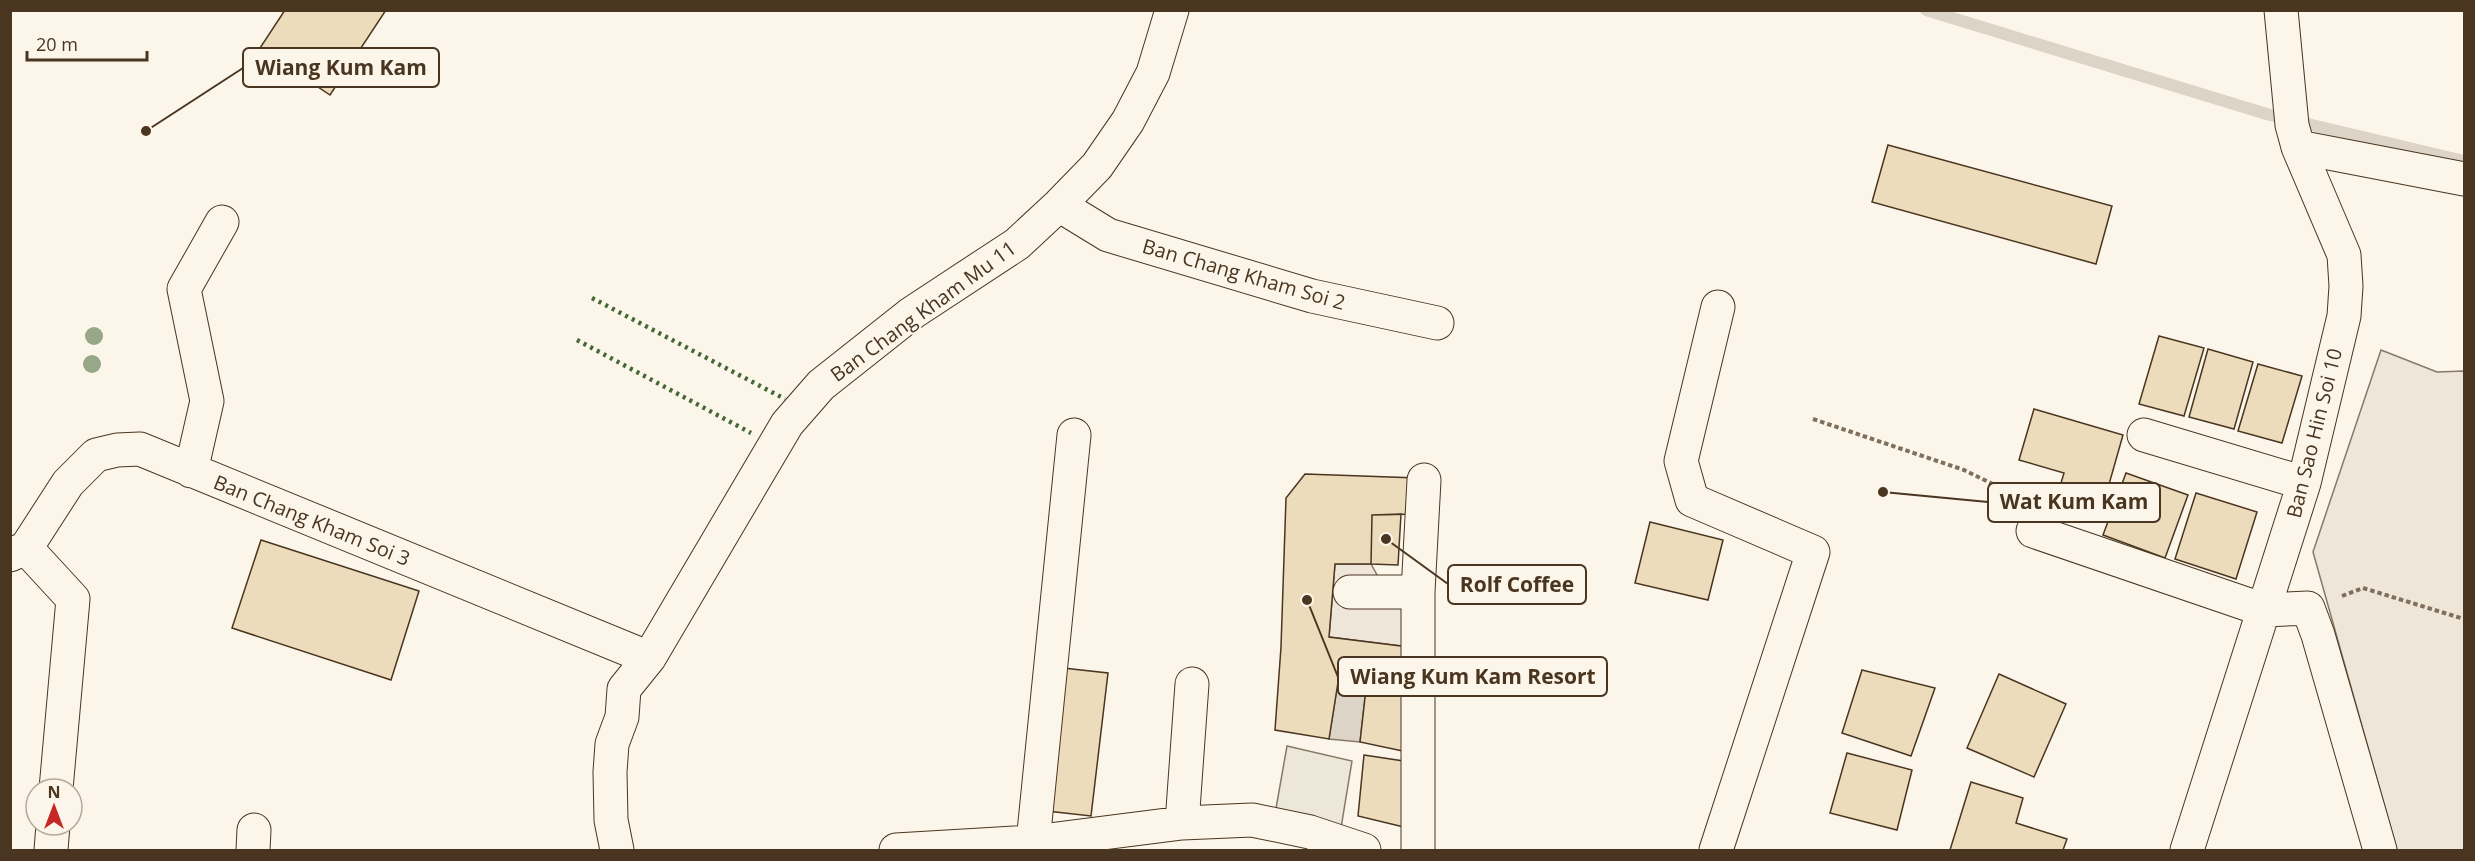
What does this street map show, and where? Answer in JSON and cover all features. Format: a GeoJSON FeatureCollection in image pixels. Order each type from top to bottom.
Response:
{"type":"FeatureCollection","features":[{"type":"Feature","properties":{"kind":"street","name":"Ban Chang Kham Mu 11"},"geometry":{"type":"LineString","coordinates":[[617,850],[611,820],[609,772],[612,744],[621,717],[624,689],[649,658],[787,424],[821,385],[912,313],[1017,244],[1096,166],[1128,121],[1154,73],[1172,10]]}},
{"type":"Feature","properties":{"kind":"street","name":"Ban Sao Hin Soi 10"},"geometry":{"type":"LineString","coordinates":[[2187,850],[2304,483],[2344,316],[2346,286],[2344,255],[2293,127],[2282,10]]}},
{"type":"Feature","properties":{"kind":"street"},"geometry":{"type":"LineString","coordinates":[[2293,127],[2464,179]]}},
{"type":"Feature","properties":{"kind":"street","name":"Ban Chang Kham Soi 2"},"geometry":{"type":"LineString","coordinates":[[1059,205],[1108,235],[1312,296],[1437,323]]}},
{"type":"Feature","properties":{"kind":"street"},"geometry":{"type":"LineString","coordinates":[[191,471],[207,401],[184,289],[222,222]]}},
{"type":"Feature","properties":{"kind":"street"},"geometry":{"type":"LineString","coordinates":[[1716,850],[1813,552],[1692,500],[1681,461],[1718,307]]}},
{"type":"Feature","properties":{"kind":"street"},"geometry":{"type":"LineString","coordinates":[[1033,842],[1074,435]]}},
{"type":"Feature","properties":{"kind":"street"},"geometry":{"type":"LineString","coordinates":[[2144,435],[2304,483]]}},
{"type":"Feature","properties":{"kind":"street","name":"Ban Chang Kham Soi 3"},"geometry":{"type":"LineString","coordinates":[[18,551],[68,483],[96,455],[117,450],[140,449],[649,658]]}},
{"type":"Feature","properties":{"kind":"street"},"geometry":{"type":"LineString","coordinates":[[1418,850],[1418,592],[1424,480]]}},
{"type":"Feature","properties":{"kind":"street"},"geometry":{"type":"LineString","coordinates":[[2033,531],[2264,610],[2308,608],[2319,634],[2380,850]]}},
{"type":"Feature","properties":{"kind":"street"},"geometry":{"type":"LineString","coordinates":[[18,551],[73,599],[57,777]]}},
{"type":"Feature","properties":{"kind":"street"},"geometry":{"type":"LineString","coordinates":[[1350,592],[1418,592]]}},
{"type":"Feature","properties":{"kind":"street"},"geometry":{"type":"LineString","coordinates":[[1182,823],[1192,684]]}},
{"type":"Feature","properties":{"kind":"street"},"geometry":{"type":"LineString","coordinates":[[896,850],[1033,842],[1095,842],[1182,823],[1252,820],[1310,832],[1364,850]]}},
{"type":"Feature","properties":{"kind":"path"},"geometry":{"type":"LineString","coordinates":[[1813,419],[1964,470],[2009,492],[2033,531]]}},
{"type":"Feature","properties":{"kind":"path"},"geometry":{"type":"LineString","coordinates":[[2308,608],[2363,588],[2464,619]]}},
{"type":"Feature","properties":{"kind":"shaded area"},"geometry":{"type":"Polygon","coordinates":[[[2381,350],[2437,372],[2464,371],[2464,850],[2397,850],[2313,552],[2381,350]]]}},
{"type":"Feature","properties":{"kind":"shaded area"},"geometry":{"type":"Polygon","coordinates":[[[1335,564],[1371,564],[1386,591],[1418,592],[1417,648],[1329,637],[1335,564]]]}},
{"type":"Feature","properties":{"kind":"shaded area"},"geometry":{"type":"Polygon","coordinates":[[[1339,676],[1367,680],[1360,742],[1329,739],[1339,676]]]}},
{"type":"Feature","properties":{"kind":"shaded area"},"geometry":{"type":"Polygon","coordinates":[[[1287,746],[1352,761],[1340,834],[1275,814],[1287,746]]]}},
{"type":"Feature","properties":{"kind":"building"},"geometry":{"type":"Polygon","coordinates":[[[285,10],[386,10],[330,95],[260,48],[285,10]]]}},
{"type":"Feature","properties":{"kind":"building"},"geometry":{"type":"Polygon","coordinates":[[[1888,145],[2112,206],[2096,264],[1872,202],[1888,145]]]}},
{"type":"Feature","properties":{"kind":"building"},"geometry":{"type":"Polygon","coordinates":[[[2159,336],[2204,348],[2184,416],[2139,404],[2159,336]]]}},
{"type":"Feature","properties":{"kind":"building"},"geometry":{"type":"Polygon","coordinates":[[[2208,349],[2253,362],[2234,429],[2189,417],[2208,349]]]}},
{"type":"Feature","properties":{"kind":"building"},"geometry":{"type":"Polygon","coordinates":[[[2258,364],[2302,376],[2282,443],[2238,431],[2258,364]]]}},
{"type":"Feature","properties":{"kind":"building"},"geometry":{"type":"Polygon","coordinates":[[[2034,409],[2123,435],[2100,516],[2055,503],[2064,473],[2019,460],[2034,409]]]}},
{"type":"Feature","properties":{"kind":"building"},"geometry":{"type":"Polygon","coordinates":[[[2126,473],[2188,495],[2165,558],[2103,535],[2126,473]]]}},
{"type":"Feature","properties":{"kind":"building"},"geometry":{"type":"Polygon","coordinates":[[[1305,474],[1418,478],[1418,514],[1372,515],[1371,564],[1335,564],[1329,637],[1417,648],[1417,754],[1360,742],[1367,680],[1339,676],[1329,739],[1275,730],[1281,647],[1286,498],[1305,474]]]}},
{"type":"Feature","properties":{"kind":"building"},"geometry":{"type":"Polygon","coordinates":[[[2196,493],[2257,512],[2236,579],[2175,559],[2196,493]]]}},
{"type":"Feature","properties":{"kind":"building"},"geometry":{"type":"Polygon","coordinates":[[[1401,514],[1398,565],[1371,564],[1372,515],[1401,514]]]}},
{"type":"Feature","properties":{"kind":"building"},"geometry":{"type":"Polygon","coordinates":[[[1650,522],[1723,540],[1708,600],[1635,583],[1650,522]]]}},
{"type":"Feature","properties":{"kind":"building"},"geometry":{"type":"Polygon","coordinates":[[[261,540],[419,591],[391,680],[232,628],[261,540]]]}},
{"type":"Feature","properties":{"kind":"building"},"geometry":{"type":"Polygon","coordinates":[[[1054,667],[1108,673],[1091,816],[1038,810],[1054,667]]]}},
{"type":"Feature","properties":{"kind":"building"},"geometry":{"type":"Polygon","coordinates":[[[1862,670],[1935,688],[1911,756],[1842,733],[1862,670]]]}},
{"type":"Feature","properties":{"kind":"building"},"geometry":{"type":"Polygon","coordinates":[[[1999,674],[2066,704],[2034,777],[1967,748],[1999,674]]]}},
{"type":"Feature","properties":{"kind":"building"},"geometry":{"type":"Polygon","coordinates":[[[1847,753],[1912,770],[1897,830],[1830,813],[1847,753]]]}},
{"type":"Feature","properties":{"kind":"building"},"geometry":{"type":"Polygon","coordinates":[[[1364,755],[1410,762],[1408,828],[1358,816],[1364,755]]]}},
{"type":"Feature","properties":{"kind":"building"},"geometry":{"type":"Polygon","coordinates":[[[1971,782],[2023,798],[2016,823],[2067,839],[2063,850],[1950,850],[1971,782]]]}},
{"type":"Feature","properties":{"kind":"waterway"},"geometry":{"type":"LineString","coordinates":[[1926,10],[2270,115],[2464,161]]}},
{"type":"Feature","properties":{"kind":"hedge"},"geometry":{"type":"LineString","coordinates":[[592,298],[785,399]]}},
{"type":"Feature","properties":{"kind":"hedge"},"geometry":{"type":"LineString","coordinates":[[577,340],[751,433]]}},
{"type":"Feature","properties":{"kind":"place","name":"Wiang Kum Kam"},"geometry":{"type":"Point","coordinates":[146,131]}},
{"type":"Feature","properties":{"kind":"place","name":"Wat Kum Kam"},"geometry":{"type":"Point","coordinates":[1883,492]}},
{"type":"Feature","properties":{"kind":"place","name":"Rolf Coffee"},"geometry":{"type":"Point","coordinates":[1386,539]}},
{"type":"Feature","properties":{"kind":"place","name":"Wiang Kum Kam Resort"},"geometry":{"type":"Point","coordinates":[1307,600]}}]}
